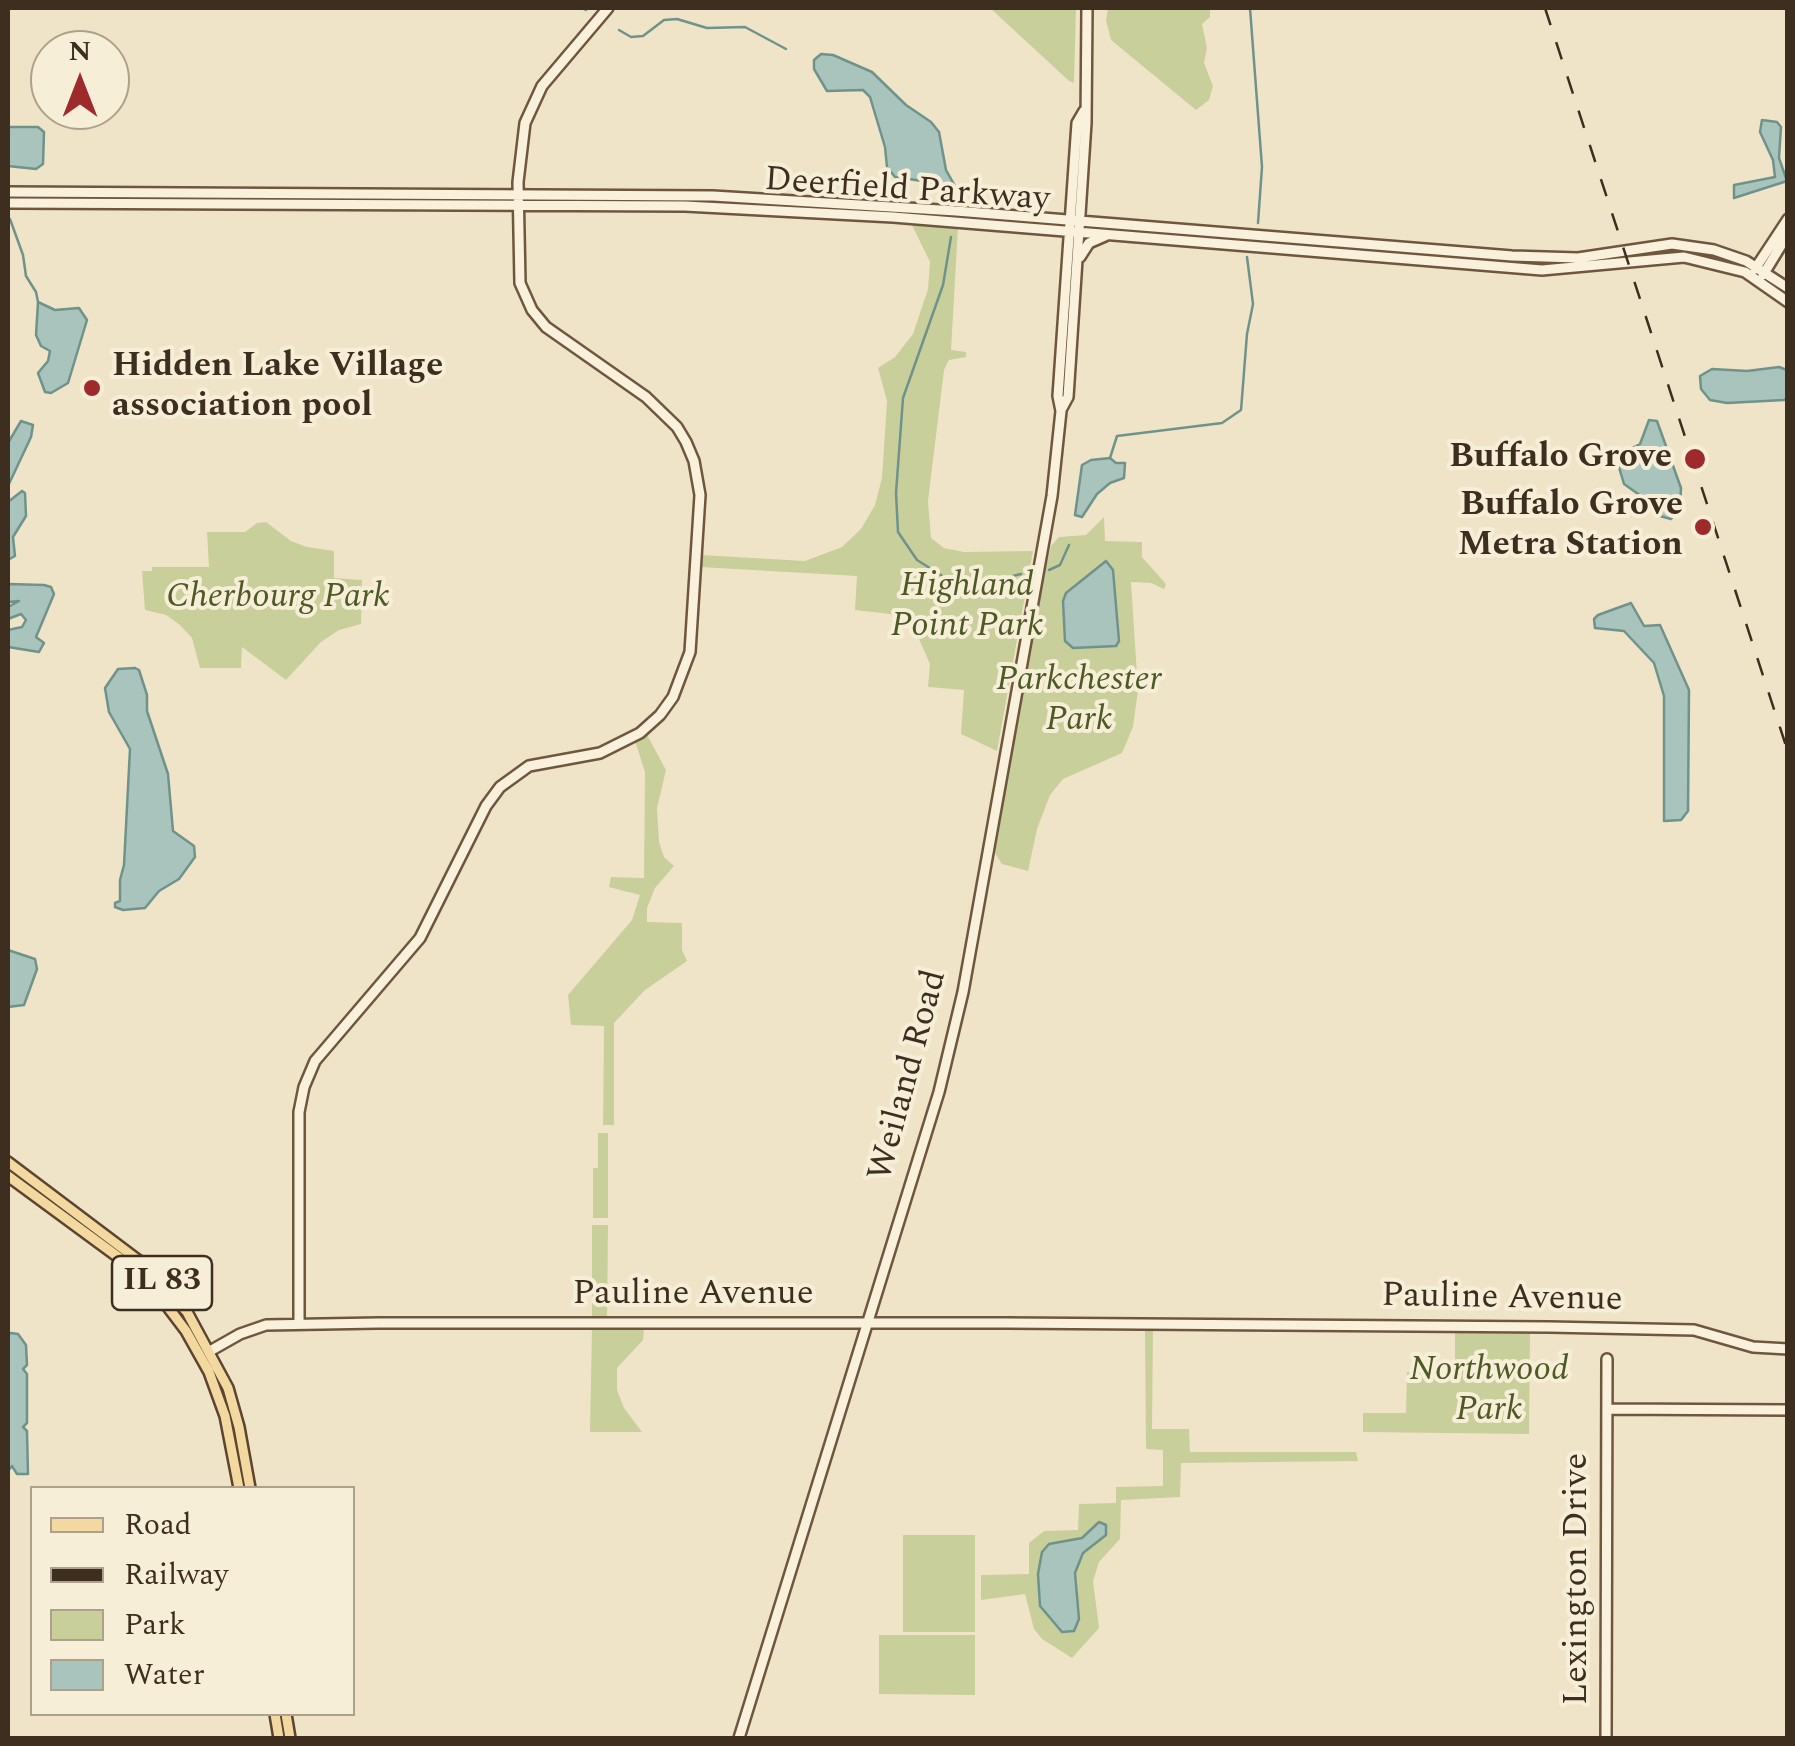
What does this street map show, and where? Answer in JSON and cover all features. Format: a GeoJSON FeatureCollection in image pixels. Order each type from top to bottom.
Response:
{"type":"FeatureCollection","features":[{"type":"Feature","properties":{"kind":"main road"},"geometry":{"type":"LineString","coordinates":[[299,1324],[300,1112],[304,1086],[315,1061],[420,938],[486,806],[500,787],[529,766],[600,753],[640,733],[660,716],[690,652],[700,495],[686,442],[662,412],[546,327],[532,310],[520,283],[521,136],[536,98],[608,8]]}},
{"type":"Feature","properties":{"kind":"main road","name":"Weiland Road"},"geometry":{"type":"LineString","coordinates":[[1061,411],[1058,396],[1084,111],[1086,8]]}},
{"type":"Feature","properties":{"kind":"main road","name":"Deerfield Parkway"},"geometry":{"type":"LineString","coordinates":[[8,192],[518,199],[741,208],[1562,258],[1672,244],[1714,250],[1788,288]]}},
{"type":"Feature","properties":{"kind":"main road","name":"Deerfield Parkway"},"geometry":{"type":"LineString","coordinates":[[8,203],[518,199]]}},
{"type":"Feature","properties":{"kind":"main road"},"geometry":{"type":"LineString","coordinates":[[1758,273],[1788,219]]}},
{"type":"Feature","properties":{"kind":"main road","name":"Deerfield Parkway"},"geometry":{"type":"LineString","coordinates":[[1074,227],[1110,235],[1542,270],[1684,256],[1758,273],[1788,302]]}},
{"type":"Feature","properties":{"kind":"main road","name":"Weiland Road"},"geometry":{"type":"LineString","coordinates":[[739,1738],[939,1092],[962,992],[1046,531],[1061,411],[1068,396],[1077,264],[1074,227]]}},
{"type":"Feature","properties":{"kind":"main road"},"geometry":{"type":"LineString","coordinates":[[1758,273],[1788,234]]}},
{"type":"Feature","properties":{"kind":"main road"},"geometry":{"type":"LineString","coordinates":[[1077,264],[1089,243],[1110,235]]}},
{"type":"Feature","properties":{"kind":"main road","name":"IL 83"},"geometry":{"type":"LineString","coordinates":[[8,1162],[138,1260],[187,1312],[210,1351],[236,1416],[250,1486]]}},
{"type":"Feature","properties":{"kind":"main road","name":"IL 83"},"geometry":{"type":"LineString","coordinates":[[8,1176],[125,1262],[158,1294],[186,1331],[210,1372],[219,1398],[239,1486]]}},
{"type":"Feature","properties":{"kind":"main road","name":"Pauline Avenue"},"geometry":{"type":"LineString","coordinates":[[210,1351],[255,1327],[299,1324],[867,1323],[1642,1330],[1710,1332],[1753,1346],[1788,1349]]}},
{"type":"Feature","properties":{"kind":"main road","name":"Lexington Drive"},"geometry":{"type":"LineString","coordinates":[[1606,1738],[1607,1359]]}},
{"type":"Feature","properties":{"kind":"main road"},"geometry":{"type":"LineString","coordinates":[[1607,1409],[1788,1410]]}},
{"type":"Feature","properties":{"kind":"green space"},"geometry":{"type":"Polygon","coordinates":[[[990,8],[1076,8],[1074,83],[1069,81],[990,8]]]}},
{"type":"Feature","properties":{"kind":"green space"},"geometry":{"type":"Polygon","coordinates":[[[1108,8],[1210,8],[1210,17],[1202,24],[1207,48],[1204,63],[1213,86],[1209,100],[1196,110],[1111,40],[1106,20],[1108,8]]]}},
{"type":"Feature","properties":{"kind":"green space","name":"Highland Point Park"},"geometry":{"type":"Polygon","coordinates":[[[911,223],[958,227],[951,350],[966,352],[966,357],[949,360],[944,370],[928,501],[931,538],[944,548],[964,552],[1033,551],[997,751],[961,734],[964,690],[928,687],[930,664],[915,630],[890,614],[855,610],[857,576],[700,567],[701,555],[805,561],[842,547],[861,529],[875,505],[882,478],[887,401],[878,368],[895,357],[913,334],[928,289],[930,262],[911,223]]]}},
{"type":"Feature","properties":{"kind":"green space","name":"Parkchester Park"},"geometry":{"type":"Polygon","coordinates":[[[1104,517],[1105,541],[1142,542],[1142,557],[1166,584],[1164,589],[1151,583],[1131,582],[1138,690],[1133,727],[1122,753],[1063,779],[1050,795],[1037,829],[1028,871],[1002,864],[995,853],[1035,615],[1051,546],[1059,537],[1086,535],[1104,517]]]}},
{"type":"Feature","properties":{"kind":"green space","name":"Cherbourg Park"},"geometry":{"type":"Polygon","coordinates":[[[266,522],[291,541],[334,551],[334,578],[362,580],[361,624],[339,630],[321,642],[286,680],[242,647],[241,668],[200,668],[192,638],[180,625],[166,615],[145,610],[142,571],[152,571],[152,567],[209,567],[207,532],[245,532],[266,522]]]}},
{"type":"Feature","properties":{"kind":"green space"},"geometry":{"type":"Polygon","coordinates":[[[646,733],[666,770],[657,808],[659,842],[664,857],[674,866],[655,888],[647,908],[647,922],[682,923],[682,950],[687,961],[645,990],[614,1023],[614,1125],[603,1125],[604,1026],[571,1025],[568,995],[632,920],[640,895],[609,887],[611,877],[644,878],[645,772],[635,741],[646,733]]]}},
{"type":"Feature","properties":{"kind":"green space"},"geometry":{"type":"Polygon","coordinates":[[[598,1133],[608,1133],[608,1218],[593,1218],[598,1133]]]}},
{"type":"Feature","properties":{"kind":"green space"},"geometry":{"type":"Polygon","coordinates":[[[592,1225],[608,1225],[607,1317],[592,1317],[592,1225]]]}},
{"type":"Feature","properties":{"kind":"green space"},"geometry":{"type":"Polygon","coordinates":[[[592,1327],[644,1328],[643,1340],[617,1368],[617,1390],[624,1408],[642,1432],[590,1432],[592,1327]]]}},
{"type":"Feature","properties":{"kind":"green space"},"geometry":{"type":"Polygon","coordinates":[[[1145,1329],[1153,1329],[1152,1429],[1189,1429],[1190,1452],[1356,1452],[1358,1461],[1181,1463],[1180,1497],[1121,1500],[1120,1539],[1099,1562],[1093,1581],[1099,1628],[1072,1658],[1042,1639],[1034,1629],[1025,1594],[981,1600],[981,1575],[1029,1574],[1029,1543],[1044,1531],[1078,1530],[1079,1504],[1116,1503],[1116,1487],[1163,1486],[1163,1450],[1146,1449],[1145,1329]]]}},
{"type":"Feature","properties":{"kind":"green space","name":"Northwood Park"},"geometry":{"type":"Polygon","coordinates":[[[1455,1331],[1530,1332],[1529,1434],[1363,1432],[1363,1413],[1406,1413],[1407,1372],[1455,1373],[1455,1331]]]}},
{"type":"Feature","properties":{"kind":"green space"},"geometry":{"type":"Polygon","coordinates":[[[903,1535],[975,1535],[975,1632],[903,1632],[903,1535]]]}},
{"type":"Feature","properties":{"kind":"green space"},"geometry":{"type":"Polygon","coordinates":[[[879,1635],[975,1635],[975,1695],[879,1694],[879,1635]]]}},
{"type":"Feature","properties":{"kind":"water"},"geometry":{"type":"Polygon","coordinates":[[[821,54],[833,55],[872,72],[906,105],[931,122],[939,132],[953,190],[943,184],[895,177],[887,167],[870,97],[863,90],[827,91],[814,69],[814,60],[821,54]]]}},
{"type":"Feature","properties":{"kind":"water"},"geometry":{"type":"Polygon","coordinates":[[[1762,120],[1777,122],[1781,127],[1779,158],[1787,181],[1734,198],[1734,185],[1775,177],[1773,160],[1760,132],[1762,120]]]}},
{"type":"Feature","properties":{"kind":"water"},"geometry":{"type":"Polygon","coordinates":[[[8,127],[30,127],[44,132],[43,164],[36,169],[8,166],[8,127]]]}},
{"type":"Feature","properties":{"kind":"water"},"geometry":{"type":"Polygon","coordinates":[[[38,302],[55,310],[79,308],[87,320],[68,383],[51,393],[45,392],[38,373],[48,361],[50,351],[41,346],[36,335],[38,302]]]}},
{"type":"Feature","properties":{"kind":"water"},"geometry":{"type":"Polygon","coordinates":[[[1779,367],[1787,370],[1784,400],[1727,403],[1710,400],[1701,389],[1700,376],[1712,369],[1747,371],[1779,367]]]}},
{"type":"Feature","properties":{"kind":"water"},"geometry":{"type":"Polygon","coordinates":[[[1649,420],[1657,421],[1681,488],[1680,506],[1671,519],[1656,515],[1648,501],[1624,484],[1618,464],[1619,455],[1640,444],[1649,420]]]}},
{"type":"Feature","properties":{"kind":"water"},"geometry":{"type":"Polygon","coordinates":[[[21,421],[33,425],[31,437],[8,486],[8,443],[21,421]]]}},
{"type":"Feature","properties":{"kind":"water"},"geometry":{"type":"Polygon","coordinates":[[[1110,458],[1125,463],[1124,478],[1097,494],[1082,517],[1075,515],[1082,465],[1110,458]]]}},
{"type":"Feature","properties":{"kind":"water"},"geometry":{"type":"Polygon","coordinates":[[[22,491],[26,516],[13,537],[15,556],[8,560],[8,502],[22,491]]]}},
{"type":"Feature","properties":{"kind":"water"},"geometry":{"type":"Polygon","coordinates":[[[1106,561],[1113,570],[1119,641],[1116,646],[1073,648],[1065,641],[1066,593],[1106,561]]]}},
{"type":"Feature","properties":{"kind":"water"},"geometry":{"type":"Polygon","coordinates":[[[8,584],[51,587],[54,594],[36,637],[44,643],[39,652],[8,647],[8,630],[22,627],[26,620],[21,614],[8,619],[8,607],[19,601],[8,602],[8,584]]]}},
{"type":"Feature","properties":{"kind":"water"},"geometry":{"type":"Polygon","coordinates":[[[1631,603],[1644,626],[1660,625],[1689,690],[1688,811],[1681,820],[1664,821],[1664,696],[1654,663],[1624,631],[1595,628],[1598,615],[1631,603]]]}},
{"type":"Feature","properties":{"kind":"water"},"geometry":{"type":"Polygon","coordinates":[[[135,668],[147,695],[147,711],[168,774],[173,831],[194,846],[195,857],[179,879],[159,891],[145,908],[123,910],[115,907],[115,903],[120,901],[124,865],[130,749],[109,712],[105,688],[118,669],[135,668]]]}},
{"type":"Feature","properties":{"kind":"water"},"geometry":{"type":"Polygon","coordinates":[[[8,950],[35,959],[37,969],[24,1005],[8,1007],[8,950]]]}},
{"type":"Feature","properties":{"kind":"water"},"geometry":{"type":"Polygon","coordinates":[[[11,1333],[18,1334],[26,1345],[27,1365],[23,1369],[27,1374],[27,1423],[23,1427],[27,1431],[28,1474],[17,1474],[12,1466],[8,1471],[11,1333]]]}},
{"type":"Feature","properties":{"kind":"water"},"geometry":{"type":"Polygon","coordinates":[[[1099,1522],[1106,1525],[1106,1535],[1083,1553],[1075,1573],[1079,1619],[1074,1631],[1062,1632],[1040,1606],[1038,1574],[1042,1552],[1049,1544],[1082,1538],[1099,1522]]]}},
{"type":"Feature","properties":{"kind":"waterway"},"geometry":{"type":"LineString","coordinates":[[582,8],[586,10]]}},
{"type":"Feature","properties":{"kind":"waterway"},"geometry":{"type":"LineString","coordinates":[[1250,8],[1262,167],[1258,223]]}},
{"type":"Feature","properties":{"kind":"waterway"},"geometry":{"type":"LineString","coordinates":[[619,30],[631,37],[643,36],[664,20],[677,19],[707,28],[745,27],[786,49]]}},
{"type":"Feature","properties":{"kind":"waterway"},"geometry":{"type":"LineString","coordinates":[[949,189],[949,197]]}},
{"type":"Feature","properties":{"kind":"waterway"},"geometry":{"type":"LineString","coordinates":[[10,219],[26,276],[38,302]]}},
{"type":"Feature","properties":{"kind":"waterway"},"geometry":{"type":"LineString","coordinates":[[951,237],[943,285],[903,398],[896,493],[898,532],[917,560],[944,577],[980,584],[1021,574]]}},
{"type":"Feature","properties":{"kind":"waterway"},"geometry":{"type":"LineString","coordinates":[[1110,458],[1117,436],[1222,423],[1241,410],[1253,304],[1247,257]]}},
{"type":"Feature","properties":{"kind":"waterway"},"geometry":{"type":"LineString","coordinates":[[1049,570],[1060,565],[1069,545]]}},
{"type":"Feature","properties":{"kind":"railway"},"geometry":{"type":"LineString","coordinates":[[1545,8],[1788,752]]}},
{"type":"Feature","properties":{"kind":"place","name":"Hidden Lake Village association pool"},"geometry":{"type":"Point","coordinates":[92,388]}},
{"type":"Feature","properties":{"kind":"place","name":"Buffalo Grove"},"geometry":{"type":"Point","coordinates":[1695,459]}},
{"type":"Feature","properties":{"kind":"place","name":"Buffalo Grove Metra Station"},"geometry":{"type":"Point","coordinates":[1703,527]}}]}
